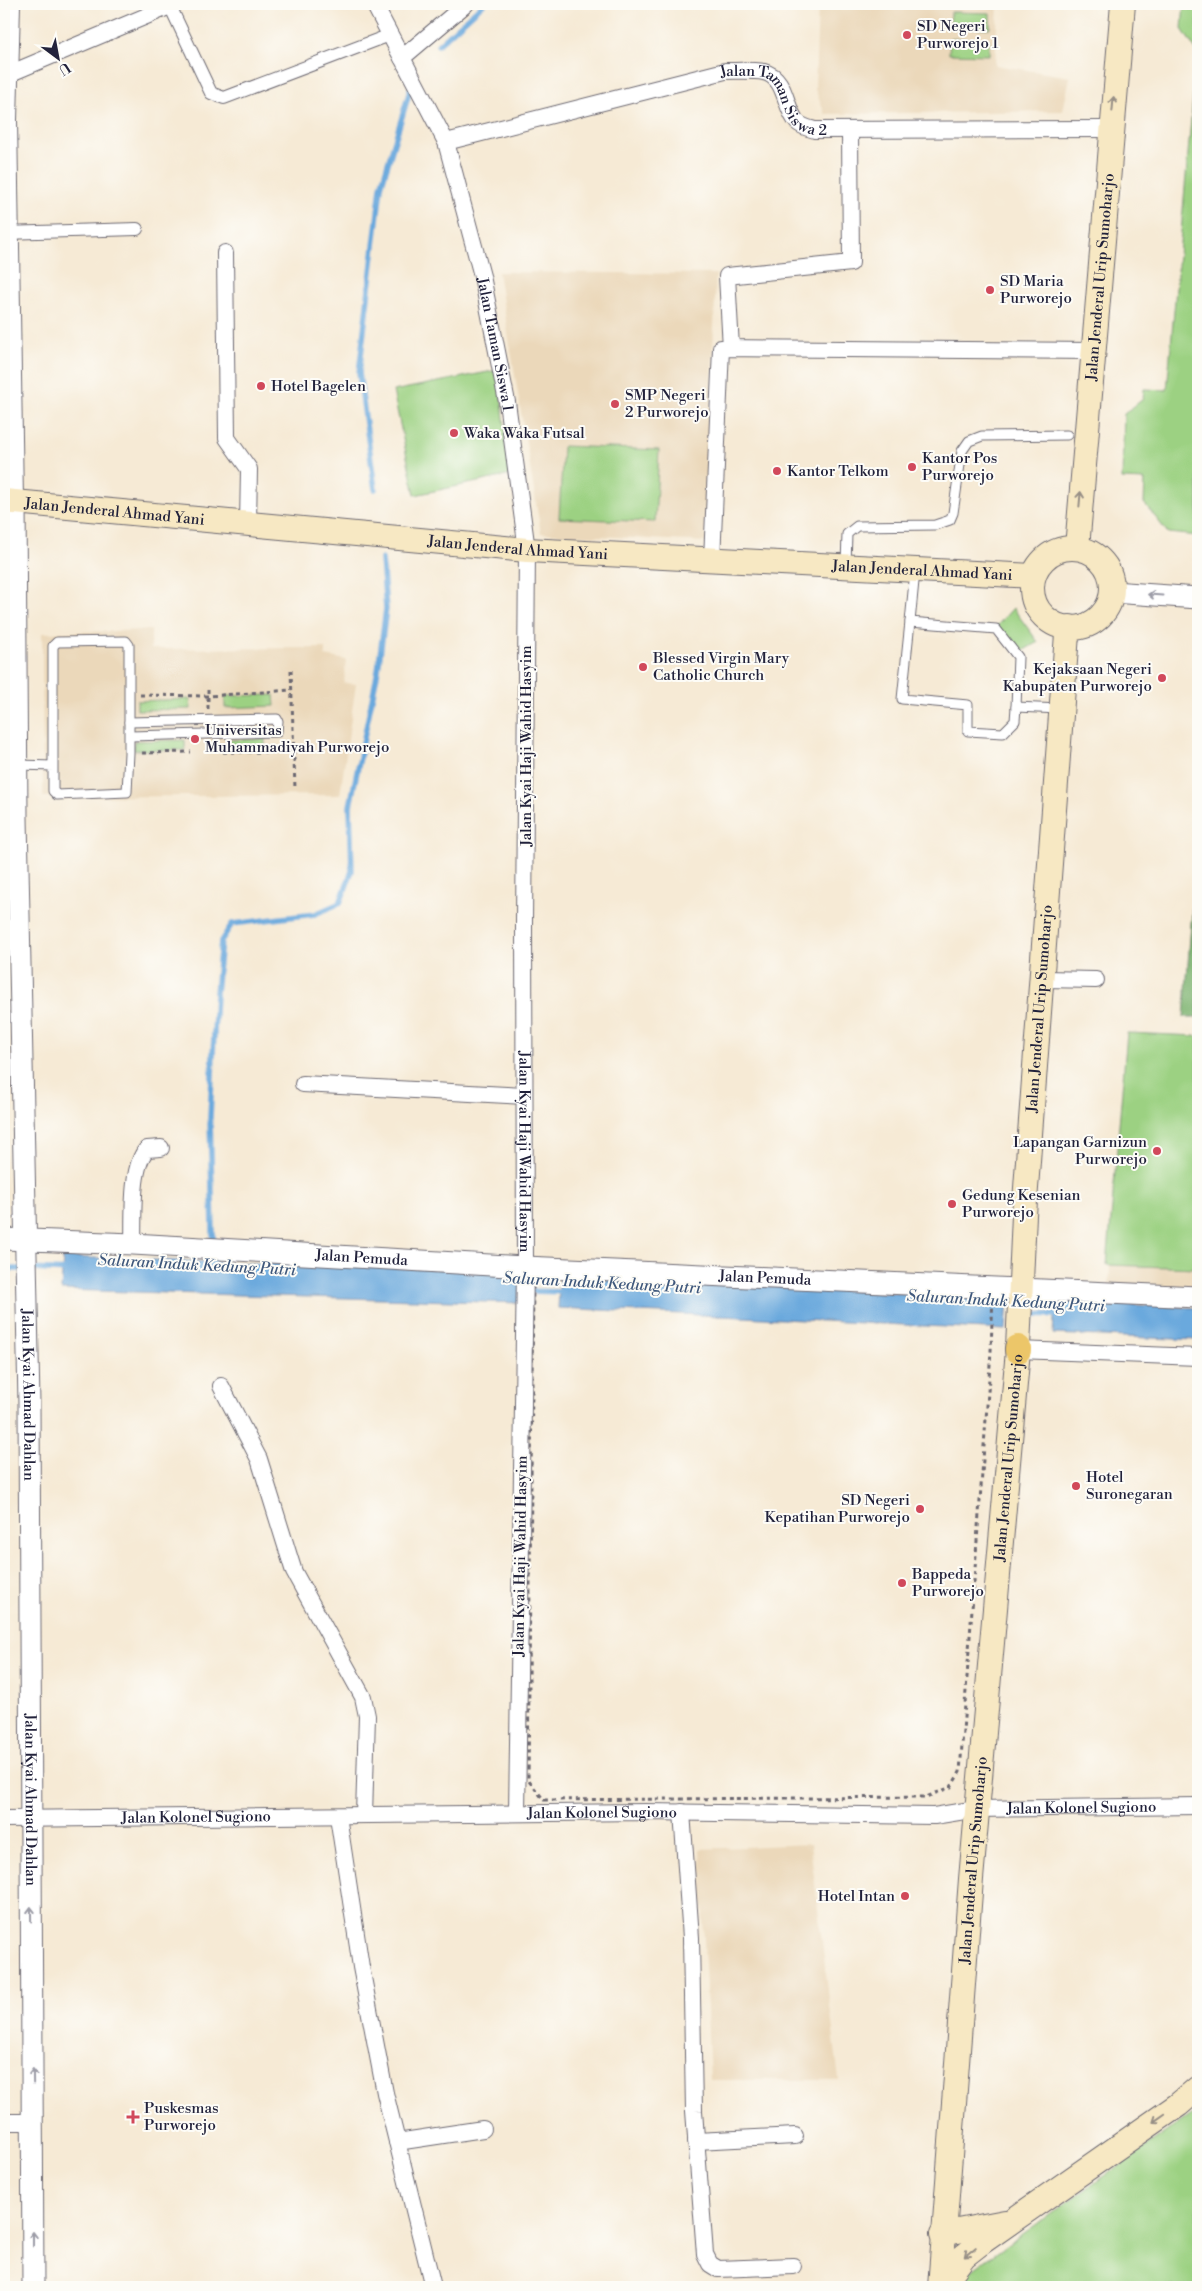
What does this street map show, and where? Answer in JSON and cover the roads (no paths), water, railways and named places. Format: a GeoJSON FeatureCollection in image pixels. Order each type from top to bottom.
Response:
{"type":"FeatureCollection","features":[{"type":"Feature","properties":{"kind":"main road","name":"Jalan Jenderal Urip Sumoharjo"},"geometry":{"type":"LineString","coordinates":[[1077,548],[1123,4]]}},
{"type":"Feature","properties":{"kind":"main road","name":"Jalan Jenderal Ahmad Yani"},"geometry":{"type":"LineString","coordinates":[[9,501],[528,550],[846,568],[1033,576]]}},
{"type":"Feature","properties":{"kind":"main road"},"geometry":{"type":"LineString","coordinates":[[1066,548],[1077,548],[1089,551],[1099,558],[1107,568],[1112,592],[1108,604],[1093,622],[1070,628],[1050,621],[1042,614],[1033,596],[1033,576],[1046,557],[1066,548]]}},
{"type":"Feature","properties":{"kind":"main road","name":"Jalan Jenderal Urip Sumoharjo"},"geometry":{"type":"LineString","coordinates":[[941,2287],[942,2234],[1018,1349],[1024,1215],[1067,634],[1070,628]]}},
{"type":"Feature","properties":{"kind":"main road"},"geometry":{"type":"LineString","coordinates":[[941,2287],[964,2256],[1011,2221],[1178,2105],[1198,2088]]}},
{"type":"Feature","properties":{"kind":"main road"},"geometry":{"type":"LineString","coordinates":[[942,2234],[1011,2221]]}},
{"type":"Feature","properties":{"kind":"street"},"geometry":{"type":"LineString","coordinates":[[9,501],[7,233],[12,4]]}},
{"type":"Feature","properties":{"kind":"street","name":"Jalan Taman Siswa 1"},"geometry":{"type":"LineString","coordinates":[[374,4],[446,142],[482,276],[507,402],[528,550]]}},
{"type":"Feature","properties":{"kind":"street"},"geometry":{"type":"LineString","coordinates":[[402,58],[466,4]]}},
{"type":"Feature","properties":{"kind":"street"},"geometry":{"type":"LineString","coordinates":[[11,73],[172,5],[211,92],[224,98],[390,35]]}},
{"type":"Feature","properties":{"kind":"street","name":"Jalan Taman Siswa 2"},"geometry":{"type":"LineString","coordinates":[[446,142],[725,71],[766,73],[776,80],[788,99],[796,121],[803,127],[815,130],[1111,129]]}},
{"type":"Feature","properties":{"kind":"street"},"geometry":{"type":"LineString","coordinates":[[731,348],[726,276],[851,263],[850,130]]}},
{"type":"Feature","properties":{"kind":"street"},"geometry":{"type":"LineString","coordinates":[[7,233],[137,229]]}},
{"type":"Feature","properties":{"kind":"street"},"geometry":{"type":"LineString","coordinates":[[225,253],[227,438],[232,449],[249,469],[248,524]]}},
{"type":"Feature","properties":{"kind":"street"},"geometry":{"type":"LineString","coordinates":[[712,560],[720,348],[1093,351]]}},
{"type":"Feature","properties":{"kind":"street","name":"Jalan Kyai Ahmad Dahlan"},"geometry":{"type":"LineString","coordinates":[[9,501],[13,756],[18,828],[27,1239],[33,2287]]}},
{"type":"Feature","properties":{"kind":"street","name":"Jalan Kyai Haji Wahid Hasyim"},"geometry":{"type":"LineString","coordinates":[[517,1813],[525,1266],[524,1096],[528,550]]}},
{"type":"Feature","properties":{"kind":"street"},"geometry":{"type":"LineString","coordinates":[[1112,592],[1198,598]]}},
{"type":"Feature","properties":{"kind":"street"},"geometry":{"type":"LineString","coordinates":[[1043,978],[1096,980]]}},
{"type":"Feature","properties":{"kind":"street"},"geometry":{"type":"LineString","coordinates":[[303,1084],[524,1096]]}},
{"type":"Feature","properties":{"kind":"street"},"geometry":{"type":"LineString","coordinates":[[133,1244],[137,1169],[140,1156],[147,1149],[161,1148]]}},
{"type":"Feature","properties":{"kind":"street","name":"Jalan Pemuda"},"geometry":{"type":"LineString","coordinates":[[4,1239],[133,1244],[1022,1293],[1198,1297]]}},
{"type":"Feature","properties":{"kind":"street"},"geometry":{"type":"LineString","coordinates":[[1018,1349],[1198,1357]]}},
{"type":"Feature","properties":{"kind":"street"},"geometry":{"type":"LineString","coordinates":[[221,1386],[259,1459],[294,1572],[364,1697],[367,1716],[364,1815]]}},
{"type":"Feature","properties":{"kind":"street","name":"Jalan Kolonel Sugiono"},"geometry":{"type":"LineString","coordinates":[[4,1819],[682,1812],[934,1816],[977,1809],[1198,1806]]}},
{"type":"Feature","properties":{"kind":"street"},"geometry":{"type":"LineString","coordinates":[[682,1812],[690,1938],[696,2141],[705,2254],[710,2264],[718,2269],[793,2266]]}},
{"type":"Feature","properties":{"kind":"street"},"geometry":{"type":"LineString","coordinates":[[338,1816],[361,1966],[385,2093],[433,2287]]}},
{"type":"Feature","properties":{"kind":"street"},"geometry":{"type":"LineString","coordinates":[[4,2122],[32,2122]]}},
{"type":"Feature","properties":{"kind":"street"},"geometry":{"type":"LineString","coordinates":[[397,2142],[483,2129]]}},
{"type":"Feature","properties":{"kind":"street"},"geometry":{"type":"LineString","coordinates":[[696,2141],[795,2136]]}},
{"type":"Feature","properties":{"kind":"lane"},"geometry":{"type":"LineString","coordinates":[[846,568],[847,534],[856,526],[935,525],[950,520],[953,514],[962,451],[969,442],[982,436],[1067,435]]}},
{"type":"Feature","properties":{"kind":"lane"},"geometry":{"type":"LineString","coordinates":[[910,622],[996,629],[1018,657],[1015,721],[1003,733],[968,731],[968,705],[902,699],[915,571]]}},
{"type":"Feature","properties":{"kind":"lane"},"geometry":{"type":"LineString","coordinates":[[128,642],[129,722],[128,790],[125,794],[57,795],[53,791],[55,644],[128,642]]}},
{"type":"Feature","properties":{"kind":"lane"},"geometry":{"type":"LineString","coordinates":[[1016,707],[1062,709]]}},
{"type":"Feature","properties":{"kind":"lane"},"geometry":{"type":"LineString","coordinates":[[129,722],[277,719],[278,721],[277,732],[130,736]]}},
{"type":"Feature","properties":{"kind":"lane"},"geometry":{"type":"LineString","coordinates":[[13,756],[53,766]]}},
{"type":"Feature","properties":{"kind":"water"},"geometry":{"type":"Polygon","coordinates":[[[63,1257],[524,1272],[522,1303],[61,1290],[63,1257]]]}},
{"type":"Feature","properties":{"kind":"water"},"geometry":{"type":"Polygon","coordinates":[[[560,1275],[1008,1299],[1006,1330],[558,1308],[560,1275]]]}},
{"type":"Feature","properties":{"kind":"water"},"geometry":{"type":"Polygon","coordinates":[[[1055,1301],[1198,1308],[1198,1340],[1053,1334],[1055,1301]]]}},
{"type":"Feature","properties":{"kind":"waterway"},"geometry":{"type":"LineString","coordinates":[[438,45],[483,4]]}},
{"type":"Feature","properties":{"kind":"waterway"},"geometry":{"type":"LineString","coordinates":[[375,489],[359,373],[381,187],[410,90]]}},
{"type":"Feature","properties":{"kind":"waterway"},"geometry":{"type":"LineString","coordinates":[[214,1268],[210,1118],[216,993],[221,941],[232,924],[315,914],[340,903],[352,871],[350,806],[378,670],[386,609],[382,559]]}},
{"type":"Feature","properties":{"kind":"waterway","name":"Saluran Induk Kedung Putri"},"geometry":{"type":"LineString","coordinates":[[4,1269],[22,1269]]}},
{"type":"Feature","properties":{"kind":"waterway","name":"Saluran Induk Kedung Putri"},"geometry":{"type":"LineString","coordinates":[[31,1269],[69,1271]]}},
{"type":"Feature","properties":{"kind":"waterway","name":"Saluran Induk Kedung Putri"},"geometry":{"type":"LineString","coordinates":[[525,1291],[566,1292]]}},
{"type":"Feature","properties":{"kind":"waterway","name":"Saluran Induk Kedung Putri"},"geometry":{"type":"LineString","coordinates":[[1025,1314],[1060,1315]]}},
{"type":"Feature","properties":{"kind":"place","name":"SD Negeri Purworejo 1"},"geometry":{"type":"Point","coordinates":[907,35]}},
{"type":"Feature","properties":{"kind":"place","name":"SD Maria Purworejo"},"geometry":{"type":"Point","coordinates":[990,290]}},
{"type":"Feature","properties":{"kind":"place","name":"Hotel Bagelen"},"geometry":{"type":"Point","coordinates":[261,386]}},
{"type":"Feature","properties":{"kind":"place","name":"SMP Negeri 2 Purworejo"},"geometry":{"type":"Point","coordinates":[615,404]}},
{"type":"Feature","properties":{"kind":"place","name":"Waka Waka Futsal"},"geometry":{"type":"Point","coordinates":[454,433]}},
{"type":"Feature","properties":{"kind":"place","name":"Kantor Pos Purworejo"},"geometry":{"type":"Point","coordinates":[912,467]}},
{"type":"Feature","properties":{"kind":"place","name":"Kantor Telkom"},"geometry":{"type":"Point","coordinates":[777,471]}},
{"type":"Feature","properties":{"kind":"place","name":"Blessed Virgin Mary Catholic Church"},"geometry":{"type":"Point","coordinates":[643,667]}},
{"type":"Feature","properties":{"kind":"place","name":"Kejaksaan Negeri Kabupaten Purworejo"},"geometry":{"type":"Point","coordinates":[1162,678]}},
{"type":"Feature","properties":{"kind":"place","name":"Universitas Muhammadiyah Purworejo"},"geometry":{"type":"Point","coordinates":[195,739]}},
{"type":"Feature","properties":{"kind":"place","name":"Lapangan Garnizun Purworejo"},"geometry":{"type":"Point","coordinates":[1157,1151]}},
{"type":"Feature","properties":{"kind":"place","name":"Gedung Kesenian Purworejo"},"geometry":{"type":"Point","coordinates":[952,1204]}},
{"type":"Feature","properties":{"kind":"place","name":"Hotel Suronegaran"},"geometry":{"type":"Point","coordinates":[1076,1486]}},
{"type":"Feature","properties":{"kind":"place","name":"SD Negeri Kepatihan Purworejo"},"geometry":{"type":"Point","coordinates":[920,1509]}},
{"type":"Feature","properties":{"kind":"place","name":"Bappeda Purworejo"},"geometry":{"type":"Point","coordinates":[902,1583]}},
{"type":"Feature","properties":{"kind":"place","name":"Hotel Intan"},"geometry":{"type":"Point","coordinates":[905,1896]}},
{"type":"Feature","properties":{"kind":"place","name":"Puskesmas Purworejo"},"geometry":{"type":"Point","coordinates":[133,2117]}}]}
